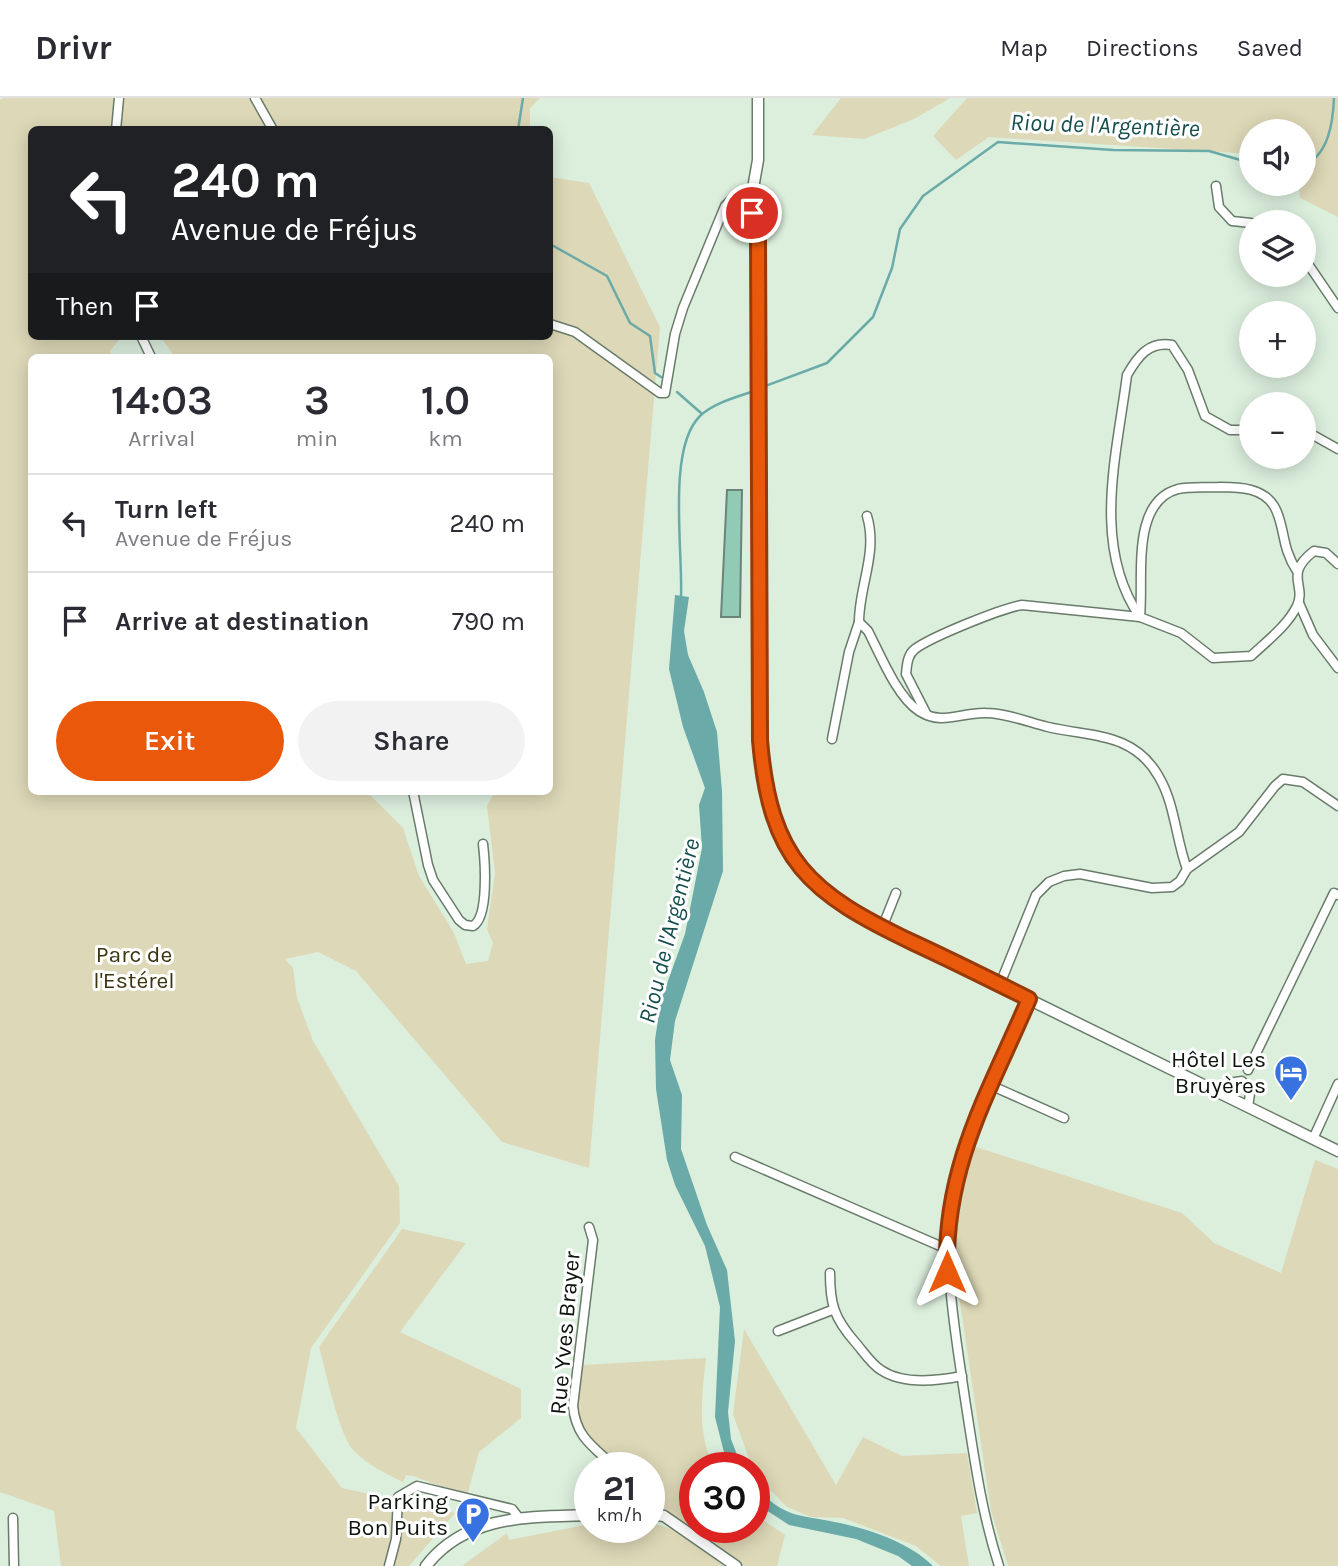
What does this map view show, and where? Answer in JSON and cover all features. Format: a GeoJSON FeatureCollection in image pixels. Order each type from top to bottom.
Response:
{"type":"FeatureCollection","features":[{"type":"Feature","properties":{"kind":"main road"},"geometry":{"type":"LineString","coordinates":[[752,213],[744,211],[742,200],[752,194],[758,160],[758,98]]}},
{"type":"Feature","properties":{"kind":"main road"},"geometry":{"type":"LineString","coordinates":[[752,194],[760,204],[752,213]]}},
{"type":"Feature","properties":{"kind":"main road"},"geometry":{"type":"LineString","coordinates":[[752,213],[758,237],[760,740],[770,810],[788,850],[817,886],[848,910],[1338,1151]]}},
{"type":"Feature","properties":{"kind":"main road"},"geometry":{"type":"LineString","coordinates":[[426,1566],[439,1551],[463,1533],[491,1523],[519,1518],[574,1516]]}},
{"type":"Feature","properties":{"kind":"main road"},"geometry":{"type":"LineString","coordinates":[[665,1521],[736,1566]]}},
{"type":"Feature","properties":{"kind":"street"},"geometry":{"type":"LineString","coordinates":[[116,126],[119,98]]}},
{"type":"Feature","properties":{"kind":"street"},"geometry":{"type":"LineString","coordinates":[[255,98],[271,126]]}},
{"type":"Feature","properties":{"kind":"street"},"geometry":{"type":"LineString","coordinates":[[1216,186],[1219,207],[1232,221],[1239,222]]}},
{"type":"Feature","properties":{"kind":"street"},"geometry":{"type":"LineString","coordinates":[[553,325],[575,332],[660,393],[665,393],[675,334],[683,308],[725,206],[732,199],[742,200]]}},
{"type":"Feature","properties":{"kind":"street"},"geometry":{"type":"LineString","coordinates":[[1316,276],[1338,308]]}},
{"type":"Feature","properties":{"kind":"street"},"geometry":{"type":"LineString","coordinates":[[1140,617],[1130,603],[1110,536],[1111,499],[1127,375],[1135,361],[1158,343],[1172,345],[1188,370],[1205,416],[1230,430],[1239,430]]}},
{"type":"Feature","properties":{"kind":"street"},"geometry":{"type":"LineString","coordinates":[[1316,437],[1338,449]]}},
{"type":"Feature","properties":{"kind":"street"},"geometry":{"type":"LineString","coordinates":[[1140,617],[1143,532],[1148,513],[1161,497],[1179,489],[1244,486],[1274,506],[1288,557],[1297,571],[1298,603],[1313,635],[1338,668]]}},
{"type":"Feature","properties":{"kind":"street"},"geometry":{"type":"LineString","coordinates":[[832,739],[870,565],[871,530],[867,516]]}},
{"type":"Feature","properties":{"kind":"street"},"geometry":{"type":"LineString","coordinates":[[1297,571],[1304,559],[1314,551],[1326,553],[1338,564]]}},
{"type":"Feature","properties":{"kind":"street"},"geometry":{"type":"LineString","coordinates":[[927,715],[906,674],[910,655],[929,642],[1006,607],[1022,605],[1140,617],[1181,633],[1213,658],[1251,656],[1282,628],[1298,603]]}},
{"type":"Feature","properties":{"kind":"street"},"geometry":{"type":"LineString","coordinates":[[859,622],[868,631],[909,703],[927,715],[954,719],[975,713],[990,713],[1054,728],[1090,732],[1111,738],[1146,759],[1160,778],[1187,869]]}},
{"type":"Feature","properties":{"kind":"street"},"geometry":{"type":"LineString","coordinates":[[1000,984],[1036,895],[1049,882],[1080,874],[1163,889],[1180,881],[1187,869],[1239,832],[1283,779],[1303,782],[1338,806]]}},
{"type":"Feature","properties":{"kind":"street"},"geometry":{"type":"LineString","coordinates":[[414,795],[433,880],[465,925],[472,926],[480,919],[485,888],[483,844]]}},
{"type":"Feature","properties":{"kind":"street"},"geometry":{"type":"LineString","coordinates":[[882,928],[896,892]]}},
{"type":"Feature","properties":{"kind":"street"},"geometry":{"type":"LineString","coordinates":[[1220,1094],[1228,1083],[1245,1076],[1336,894]]}},
{"type":"Feature","properties":{"kind":"street"},"geometry":{"type":"LineString","coordinates":[[999,1566],[982,1507],[950,1298],[947,1249],[959,1165],[990,1086],[1029,999]]}},
{"type":"Feature","properties":{"kind":"street"},"geometry":{"type":"LineString","coordinates":[[1245,1076],[1250,1094],[1248,1107]]}},
{"type":"Feature","properties":{"kind":"street"},"geometry":{"type":"LineString","coordinates":[[1313,1139],[1338,1084]]}},
{"type":"Feature","properties":{"kind":"street"},"geometry":{"type":"LineString","coordinates":[[990,1086],[1064,1118]]}},
{"type":"Feature","properties":{"kind":"street"},"geometry":{"type":"LineString","coordinates":[[735,1157],[947,1249]]}},
{"type":"Feature","properties":{"kind":"street","name":"Rue Yves Brayer"},"geometry":{"type":"LineString","coordinates":[[589,1227],[593,1240],[573,1406],[576,1427],[600,1452]]}},
{"type":"Feature","properties":{"kind":"street"},"geometry":{"type":"LineString","coordinates":[[830,1272],[832,1310],[881,1371],[925,1381],[962,1376]]}},
{"type":"Feature","properties":{"kind":"street"},"geometry":{"type":"LineString","coordinates":[[778,1331],[832,1310]]}},
{"type":"Feature","properties":{"kind":"street"},"geometry":{"type":"LineString","coordinates":[[565,1401],[573,1406]]}},
{"type":"Feature","properties":{"kind":"street"},"geometry":{"type":"LineString","coordinates":[[389,1566],[397,1539],[398,1497],[417,1486],[512,1509],[519,1518]]}},
{"type":"Feature","properties":{"kind":"street"},"geometry":{"type":"LineString","coordinates":[[13,1518],[14,1566]]}},
{"type":"Feature","properties":{"kind":"green space","name":"Parc de l'Estérel"},"geometry":{"type":"Polygon","coordinates":[[[540,98],[530,108],[530,126],[28,126],[28,340],[119,340],[110,351],[111,354],[28,354],[28,795],[370,795],[403,828],[419,876],[454,933],[466,964],[488,961],[493,943],[487,929],[495,873],[487,806],[493,795],[553,795],[553,354],[173,354],[163,340],[553,340],[553,177],[589,183],[660,327],[589,1168],[502,1142],[356,971],[318,952],[285,959],[293,968],[297,998],[313,1041],[399,1186],[400,1223],[311,1348],[296,1428],[342,1488],[455,1513],[409,1566],[61,1566],[54,1511],[0,1492],[0,100],[540,98]]]}},
{"type":"Feature","properties":{"kind":"green space"},"geometry":{"type":"Polygon","coordinates":[[[841,98],[950,98],[914,119],[864,139],[812,135],[841,98]]]}},
{"type":"Feature","properties":{"kind":"green space"},"geometry":{"type":"Polygon","coordinates":[[[967,98],[1338,98],[1338,217],[1300,198],[1316,196],[1316,119],[1239,119],[1239,153],[989,137],[956,160],[933,136],[967,98]]]}},
{"type":"Feature","properties":{"kind":"green space"},"geometry":{"type":"Polygon","coordinates":[[[973,1146],[1182,1213],[1214,1243],[1281,1273],[1315,1160],[1338,1169],[1338,1566],[1008,1566],[991,1511],[956,1276],[957,1224],[962,1185],[973,1146]]]}},
{"type":"Feature","properties":{"kind":"green space"},"geometry":{"type":"Polygon","coordinates":[[[402,1229],[466,1243],[400,1332],[521,1389],[521,1418],[479,1452],[467,1496],[413,1476],[406,1475],[403,1482],[370,1464],[353,1450],[337,1416],[319,1347],[402,1229]]]}},
{"type":"Feature","properties":{"kind":"green space"},"geometry":{"type":"Polygon","coordinates":[[[744,1329],[836,1485],[863,1437],[902,1456],[967,1453],[977,1513],[961,1516],[969,1566],[941,1566],[916,1546],[843,1518],[811,1517],[787,1507],[770,1489],[770,1452],[747,1452],[733,1414],[744,1329]]]}},
{"type":"Feature","properties":{"kind":"green space"},"geometry":{"type":"Polygon","coordinates":[[[706,1358],[702,1414],[708,1452],[679,1452],[679,1520],[665,1511],[665,1452],[605,1452],[578,1426],[577,1404],[583,1365],[706,1358]]]}},
{"type":"Feature","properties":{"kind":"green space"},"geometry":{"type":"Polygon","coordinates":[[[770,1525],[785,1535],[777,1566],[744,1566],[711,1543],[770,1543],[770,1525]]]}},
{"type":"Feature","properties":{"kind":"green space"},"geometry":{"type":"Polygon","coordinates":[[[574,1527],[574,1543],[665,1543],[665,1527],[679,1533],[679,1543],[694,1543],[724,1566],[462,1566],[507,1533],[509,1540],[574,1527]]]}},
{"type":"Feature","properties":{"kind":"water"},"geometry":{"type":"Polygon","coordinates":[[[675,595],[689,597],[684,631],[688,655],[717,732],[722,791],[723,871],[675,1021],[670,1060],[682,1095],[681,1149],[707,1225],[727,1270],[735,1341],[728,1412],[731,1439],[736,1452],[724,1452],[715,1417],[720,1307],[705,1246],[675,1185],[667,1160],[656,1089],[655,1040],[661,1000],[685,934],[702,848],[699,805],[705,788],[683,727],[669,669],[675,595]]]}},
{"type":"Feature","properties":{"kind":"water"},"geometry":{"type":"Polygon","coordinates":[[[770,1500],[793,1514],[865,1529],[902,1544],[933,1566],[912,1566],[898,1556],[856,1539],[789,1525],[770,1513],[770,1500]]]}},
{"type":"Feature","properties":{"kind":"building"},"geometry":{"type":"Polygon","coordinates":[[[727,490],[742,490],[740,617],[721,617],[727,490]]]}},
{"type":"Feature","properties":{"kind":"waterway"},"geometry":{"type":"LineString","coordinates":[[519,126],[523,98]]}},
{"type":"Feature","properties":{"kind":"waterway","name":"Riou de l'Argentière"},"geometry":{"type":"LineString","coordinates":[[1316,157],[1331,127],[1334,98]]}},
{"type":"Feature","properties":{"kind":"waterway","name":"Riou de l'Argentière"},"geometry":{"type":"LineString","coordinates":[[760,388],[827,363],[873,317],[892,268],[900,229],[923,196],[998,142],[1113,150],[1209,151],[1239,160]]}},
{"type":"Feature","properties":{"kind":"waterway"},"geometry":{"type":"LineString","coordinates":[[553,246],[607,276],[630,323],[650,336],[655,373],[661,377]]}},
{"type":"Feature","properties":{"kind":"waterway","name":"Riou de l'Argentière"},"geometry":{"type":"LineString","coordinates":[[681,596],[680,475],[683,451],[690,431],[700,416],[712,407],[754,391]]}},
{"type":"Feature","properties":{"kind":"waterway"},"geometry":{"type":"LineString","coordinates":[[677,392],[701,413]]}},
{"type":"Feature","properties":{"kind":"place","name":"Hôtel Les Bruyères"},"geometry":{"type":"Point","coordinates":[1291,1102]}},
{"type":"Feature","properties":{"kind":"place","name":"Parking Bon Puits"},"geometry":{"type":"Point","coordinates":[473,1544]}},
{"type":"Feature","properties":{"kind":"route"},"geometry":{"type":"LineString","coordinates":[[752,213],[758,237],[760,740],[765,790],[770,810],[788,850],[807,875],[830,897],[882,928],[1029,999],[986,1094],[959,1165],[949,1219],[947,1272]]}}]}
